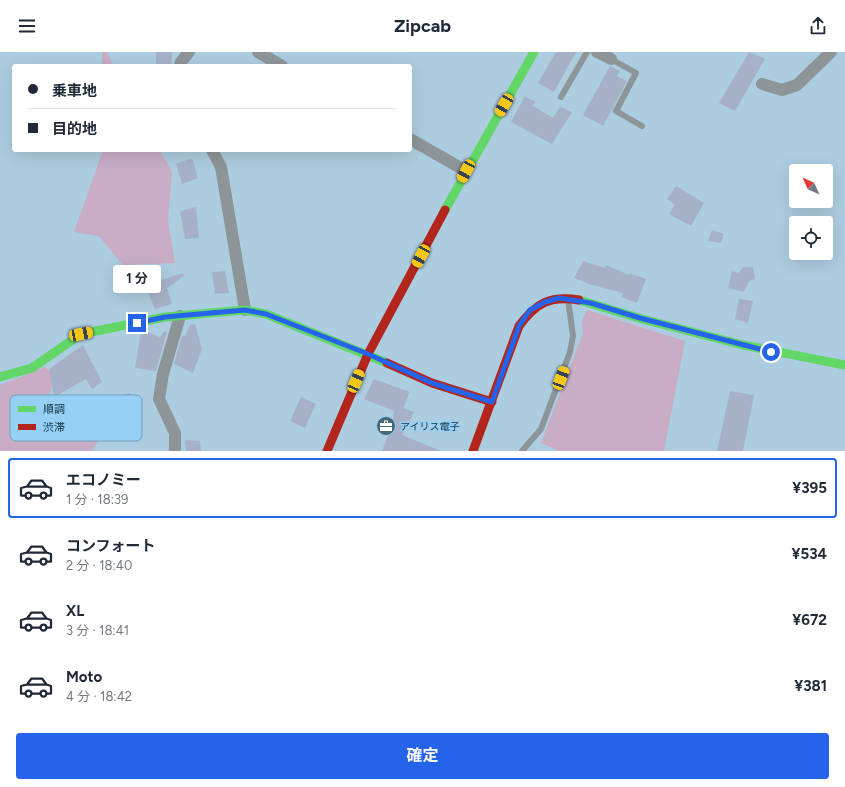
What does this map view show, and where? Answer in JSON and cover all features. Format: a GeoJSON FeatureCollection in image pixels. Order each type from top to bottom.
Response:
{"type":"FeatureCollection","features":[{"type":"Feature","properties":{"kind":"street"},"geometry":{"type":"LineString","coordinates":[[180,64],[189,52]]}},
{"type":"Feature","properties":{"kind":"street"},"geometry":{"type":"LineString","coordinates":[[258,52],[279,64]]}},
{"type":"Feature","properties":{"kind":"street"},"geometry":{"type":"LineString","coordinates":[[327,451],[368,354],[466,171],[534,52]]}},
{"type":"Feature","properties":{"kind":"street"},"geometry":{"type":"LineString","coordinates":[[597,52],[611,59]]}},
{"type":"Feature","properties":{"kind":"street"},"geometry":{"type":"LineString","coordinates":[[762,84],[782,90],[797,85],[831,52]]}},
{"type":"Feature","properties":{"kind":"street"},"geometry":{"type":"LineString","coordinates":[[412,140],[466,171]]}},
{"type":"Feature","properties":{"kind":"street"},"geometry":{"type":"LineString","coordinates":[[213,152],[221,166],[245,310]]}},
{"type":"Feature","properties":{"kind":"street"},"geometry":{"type":"LineString","coordinates":[[474,451],[519,326],[530,310],[545,302],[559,298],[591,303],[743,346],[812,361],[845,366]]}},
{"type":"Feature","properties":{"kind":"street"},"geometry":{"type":"LineString","coordinates":[[0,377],[32,368],[81,334],[165,317],[245,310],[266,314],[368,354],[432,383],[492,402]]}},
{"type":"Feature","properties":{"kind":"street"},"geometry":{"type":"LineString","coordinates":[[175,451],[175,432],[159,399],[163,374],[180,316]]}},
{"type":"Feature","properties":{"kind":"lane"},"geometry":{"type":"LineString","coordinates":[[561,97],[587,52]]}},
{"type":"Feature","properties":{"kind":"lane"},"geometry":{"type":"LineString","coordinates":[[611,59],[636,73],[616,111],[642,126]]}},
{"type":"Feature","properties":{"kind":"lane"},"geometry":{"type":"LineString","coordinates":[[522,451],[541,429],[570,352],[573,336],[568,299]]}},
{"type":"Feature","properties":{"kind":"shaded area"},"geometry":{"type":"Polygon","coordinates":[[[103,52],[107,52],[113,64],[101,64],[103,52]]]}},
{"type":"Feature","properties":{"kind":"shaded area"},"geometry":{"type":"Polygon","coordinates":[[[102,152],[161,152],[172,172],[168,221],[175,263],[123,265],[99,236],[74,232],[102,152]]]}},
{"type":"Feature","properties":{"kind":"shaded area"},"geometry":{"type":"Polygon","coordinates":[[[587,310],[685,341],[664,451],[559,451],[541,443],[583,333],[582,320],[587,310]]]}},
{"type":"Feature","properties":{"kind":"shaded area"},"geometry":{"type":"Polygon","coordinates":[[[45,367],[55,376],[49,395],[10,395],[10,441],[98,441],[92,451],[0,451],[0,385],[45,367]]]}},
{"type":"Feature","properties":{"kind":"building"},"geometry":{"type":"Polygon","coordinates":[[[156,52],[172,52],[171,64],[156,64],[156,52]]]}},
{"type":"Feature","properties":{"kind":"building"},"geometry":{"type":"Polygon","coordinates":[[[556,52],[576,52],[554,92],[538,83],[556,52]]]}},
{"type":"Feature","properties":{"kind":"building"},"geometry":{"type":"Polygon","coordinates":[[[749,52],[765,59],[735,111],[719,103],[749,52]]]}},
{"type":"Feature","properties":{"kind":"building"},"geometry":{"type":"Polygon","coordinates":[[[610,66],[620,71],[617,76],[627,81],[603,126],[583,115],[610,66]]]}},
{"type":"Feature","properties":{"kind":"building"},"geometry":{"type":"Polygon","coordinates":[[[525,96],[535,102],[533,106],[553,118],[560,107],[572,112],[552,144],[511,122],[525,96]]]}},
{"type":"Feature","properties":{"kind":"building"},"geometry":{"type":"Polygon","coordinates":[[[192,158],[198,178],[182,184],[176,164],[192,158]]]}},
{"type":"Feature","properties":{"kind":"building"},"geometry":{"type":"Polygon","coordinates":[[[676,186],[704,203],[691,226],[669,214],[675,205],[667,199],[676,186]]]}},
{"type":"Feature","properties":{"kind":"building"},"geometry":{"type":"Polygon","coordinates":[[[196,207],[199,238],[185,239],[180,211],[196,207]]]}},
{"type":"Feature","properties":{"kind":"building"},"geometry":{"type":"Polygon","coordinates":[[[712,230],[724,234],[721,243],[708,241],[712,230]]]}},
{"type":"Feature","properties":{"kind":"building"},"geometry":{"type":"Polygon","coordinates":[[[583,261],[605,268],[606,265],[629,275],[629,273],[646,279],[637,303],[621,297],[623,293],[592,285],[574,278],[583,261]]]}},
{"type":"Feature","properties":{"kind":"building"},"geometry":{"type":"Polygon","coordinates":[[[743,267],[753,267],[755,279],[749,281],[744,292],[728,288],[732,271],[739,273],[743,267]]]}},
{"type":"Feature","properties":{"kind":"building"},"geometry":{"type":"Polygon","coordinates":[[[225,271],[229,293],[215,294],[212,272],[225,271]]]}},
{"type":"Feature","properties":{"kind":"building"},"geometry":{"type":"Polygon","coordinates":[[[183,273],[184,276],[167,288],[172,304],[155,309],[145,285],[183,273]]]}},
{"type":"Feature","properties":{"kind":"building"},"geometry":{"type":"Polygon","coordinates":[[[739,299],[753,301],[748,323],[735,319],[739,299]]]}},
{"type":"Feature","properties":{"kind":"building"},"geometry":{"type":"Polygon","coordinates":[[[195,324],[202,349],[193,373],[174,364],[182,336],[185,336],[190,325],[195,324]]]}},
{"type":"Feature","properties":{"kind":"building"},"geometry":{"type":"Polygon","coordinates":[[[144,331],[160,337],[164,331],[167,332],[156,371],[135,368],[141,332],[144,331]]]}},
{"type":"Feature","properties":{"kind":"building"},"geometry":{"type":"Polygon","coordinates":[[[83,345],[102,382],[92,389],[86,379],[58,395],[54,395],[49,369],[83,345]]]}},
{"type":"Feature","properties":{"kind":"building"},"geometry":{"type":"Polygon","coordinates":[[[374,379],[410,392],[403,408],[414,412],[402,435],[441,451],[382,451],[392,425],[394,411],[364,399],[374,379]]]}},
{"type":"Feature","properties":{"kind":"building"},"geometry":{"type":"Polygon","coordinates":[[[730,391],[754,395],[743,451],[717,451],[730,391]]]}},
{"type":"Feature","properties":{"kind":"building"},"geometry":{"type":"Polygon","coordinates":[[[301,397],[316,404],[305,428],[290,421],[301,397]]]}},
{"type":"Feature","properties":{"kind":"building"},"geometry":{"type":"Polygon","coordinates":[[[185,440],[200,441],[201,451],[186,451],[185,440]]]}},
{"type":"Feature","properties":{"kind":"traffic: fast"},"geometry":{"type":"LineString","coordinates":[[445,210],[534,52]]}},
{"type":"Feature","properties":{"kind":"traffic: fast"},"geometry":{"type":"LineString","coordinates":[[579,300],[642,319],[743,345],[845,365]]}},
{"type":"Feature","properties":{"kind":"traffic: fast"},"geometry":{"type":"LineString","coordinates":[[0,377],[32,368],[81,334],[165,317],[245,310],[266,314],[387,363]]}},
{"type":"Feature","properties":{"kind":"traffic: jam"},"geometry":{"type":"LineString","coordinates":[[327,451],[368,354],[445,210]]}},
{"type":"Feature","properties":{"kind":"traffic: jam"},"geometry":{"type":"LineString","coordinates":[[473,451],[519,326],[531,312],[544,302],[560,299],[579,300]]}},
{"type":"Feature","properties":{"kind":"traffic: jam"},"geometry":{"type":"LineString","coordinates":[[387,363],[432,383],[492,402]]}},
{"type":"Feature","properties":{"kind":"place","name":"アイリス電子"},"geometry":{"type":"Point","coordinates":[386,426]}},
{"type":"Feature","properties":{"kind":"route"},"geometry":{"type":"LineString","coordinates":[[137,323],[165,317],[245,310],[266,314],[368,354],[432,383],[492,402],[519,326],[530,310],[545,302],[559,298],[591,303],[640,318],[743,346],[771,352]]}}]}
